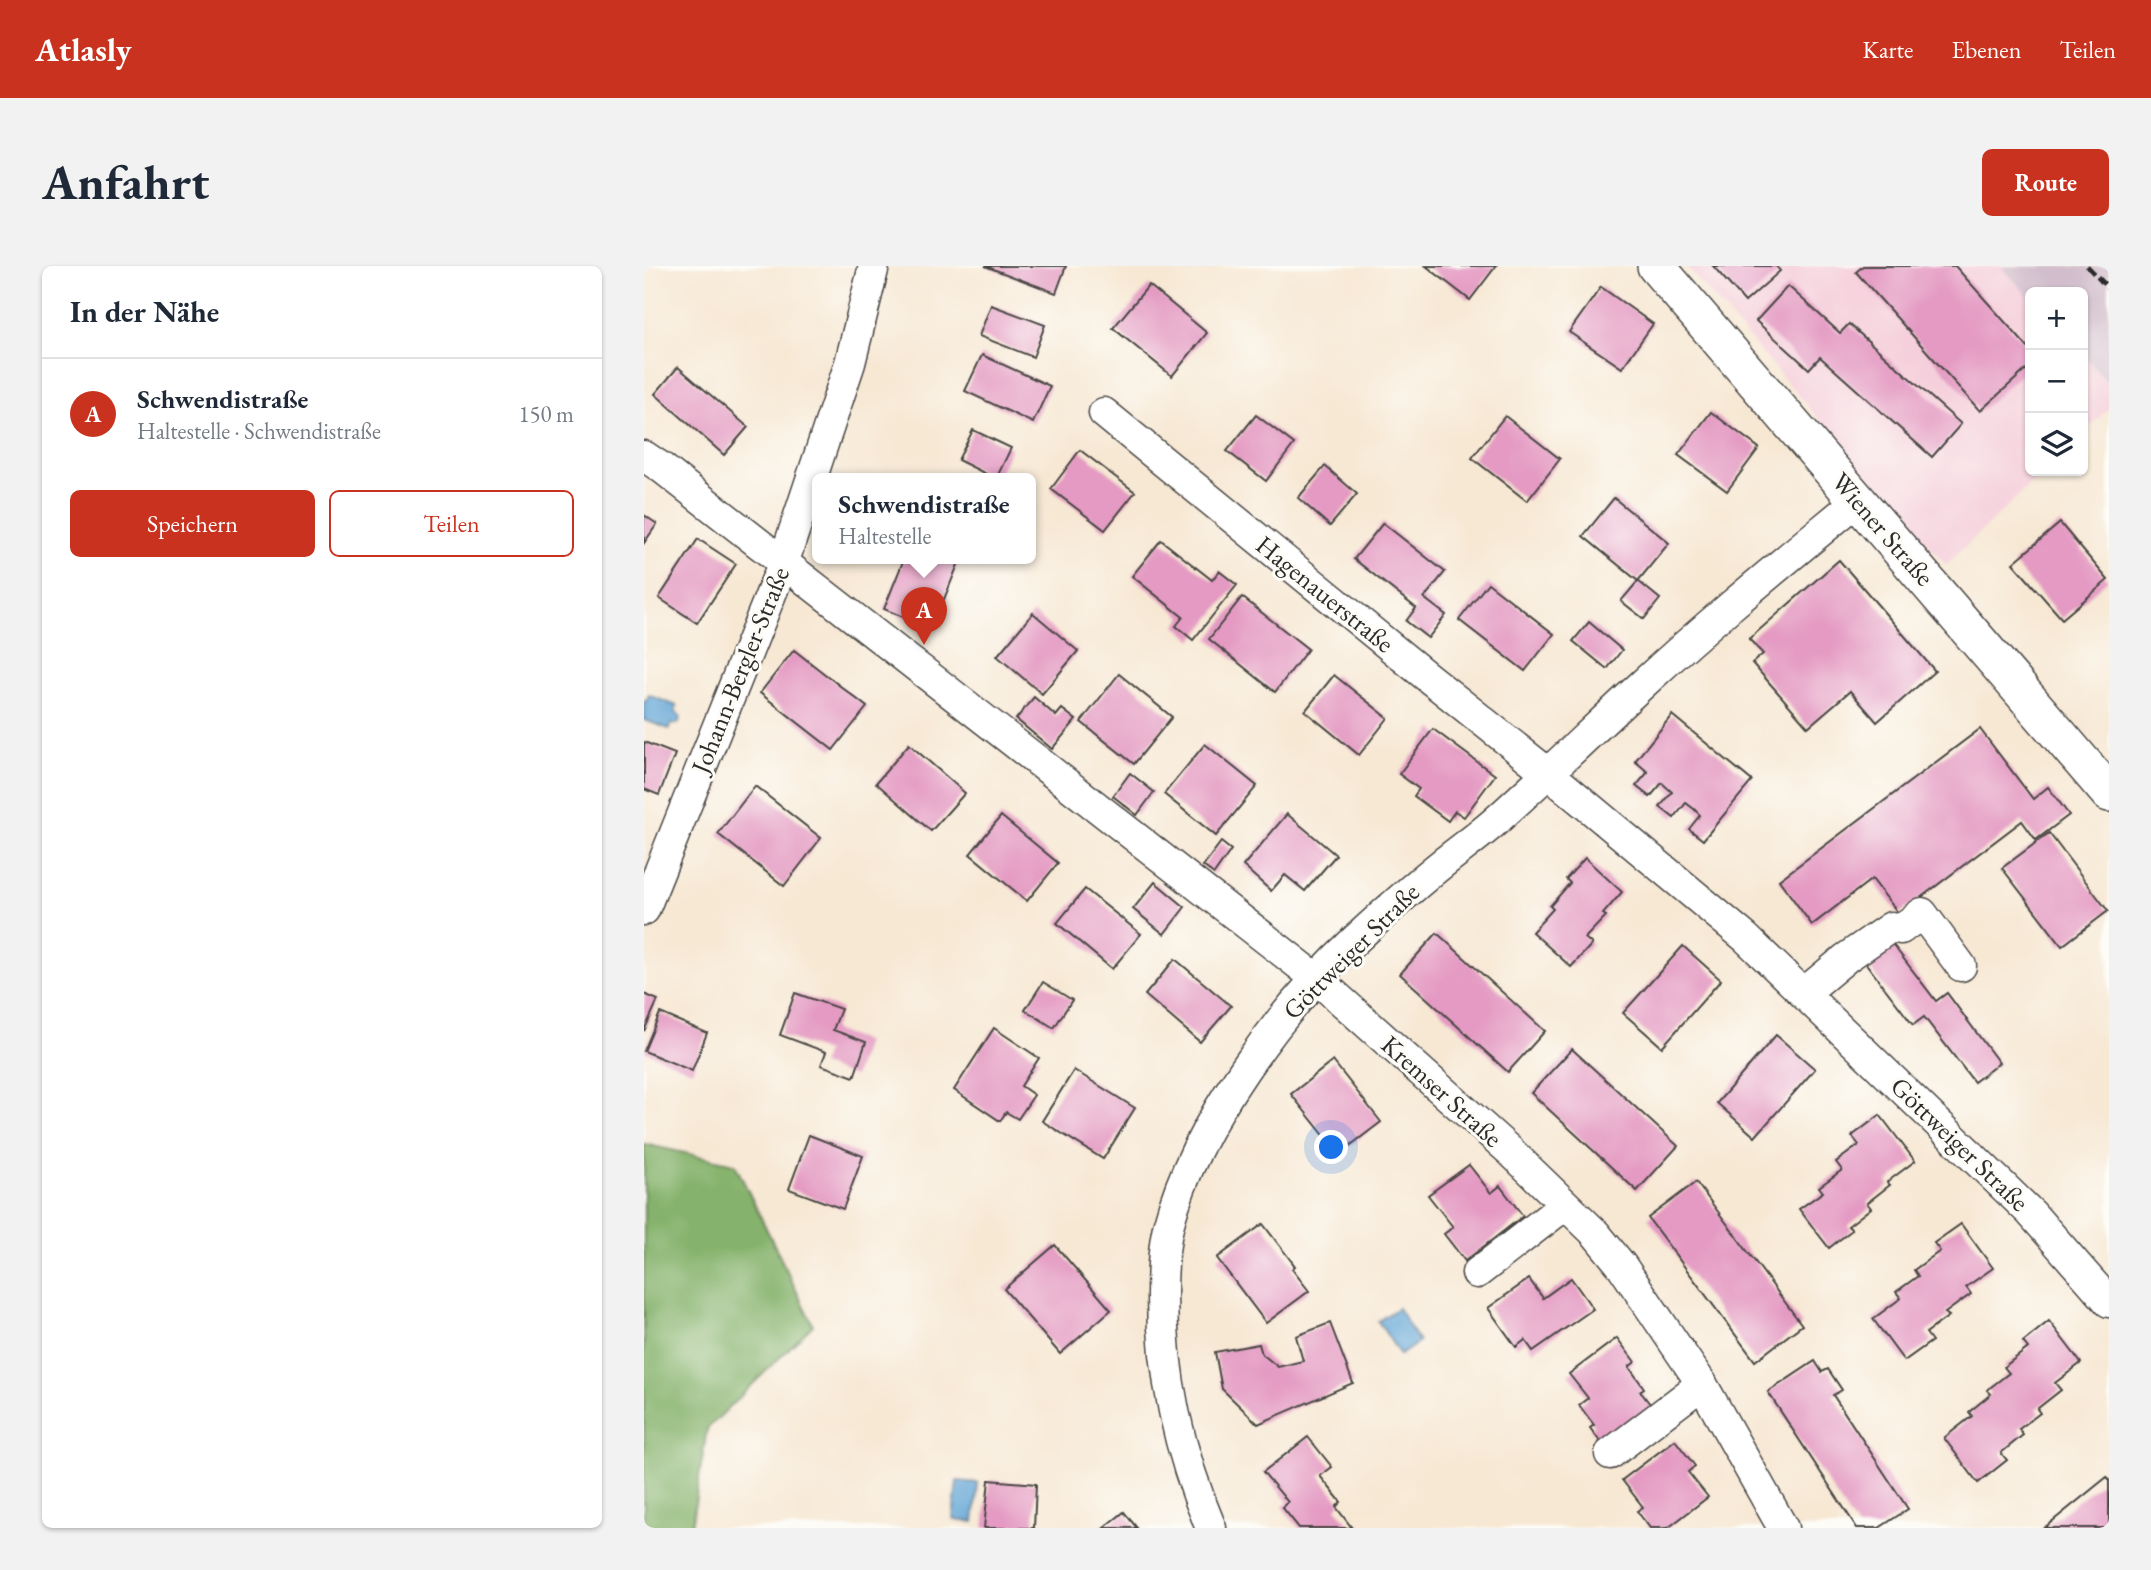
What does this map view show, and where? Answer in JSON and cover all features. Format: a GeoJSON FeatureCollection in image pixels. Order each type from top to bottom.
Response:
{"type":"FeatureCollection","features":[{"type":"Feature","properties":{"kind":"main road","name":"Wiener Straße"},"geometry":{"type":"LineString","coordinates":[[1656,266],[2109,793]]}},
{"type":"Feature","properties":{"kind":"street","name":"Johann-Bergler-Straße"},"geometry":{"type":"LineString","coordinates":[[813,473],[850,363],[874,266]]}},
{"type":"Feature","properties":{"kind":"street","name":"Hagenauerstraße"},"geometry":{"type":"LineString","coordinates":[[1104,413],[1549,774]]}},
{"type":"Feature","properties":{"kind":"street","name":"Kremser Straße"},"geometry":{"type":"LineString","coordinates":[[644,456],[1316,978],[1510,1152],[1595,1233],[1622,1266],[1702,1384],[1783,1528]]}},
{"type":"Feature","properties":{"kind":"street","name":"Johann-Bergler-Straße"},"geometry":{"type":"LineString","coordinates":[[644,910],[783,564],[812,477]]}},
{"type":"Feature","properties":{"kind":"street","name":"Göttweiger Straße"},"geometry":{"type":"LineString","coordinates":[[1211,1528],[1194,1489],[1178,1428],[1162,1326],[1162,1272],[1168,1225],[1182,1185],[1231,1090],[1316,978],[1355,939],[1493,823],[1549,774],[1646,680],[1857,500]]}},
{"type":"Feature","properties":{"kind":"street","name":"Göttweiger Straße"},"geometry":{"type":"LineString","coordinates":[[1549,774],[1746,938],[2031,1213],[2109,1302]]}},
{"type":"Feature","properties":{"kind":"street"},"geometry":{"type":"LineString","coordinates":[[1804,993],[1846,958],[1891,927],[1901,929],[1922,913],[1961,966]]}},
{"type":"Feature","properties":{"kind":"street"},"geometry":{"type":"LineString","coordinates":[[1476,1273],[1566,1205]]}},
{"type":"Feature","properties":{"kind":"street"},"geometry":{"type":"LineString","coordinates":[[1610,1454],[1702,1384]]}},
{"type":"Feature","properties":{"kind":"shaded area"},"geometry":{"type":"Polygon","coordinates":[[[1686,266],[2001,266],[2025,292],[2025,476],[2039,476],[1946,565],[1686,266]]]}},
{"type":"Feature","properties":{"kind":"shaded area"},"geometry":{"type":"Polygon","coordinates":[[[2001,266],[2109,267],[2109,384],[2088,361],[2088,287],[2025,287],[2025,292],[2001,266]]]}},
{"type":"Feature","properties":{"kind":"shaded area"},"geometry":{"type":"Polygon","coordinates":[[[2088,361],[2109,384],[2109,408],[2088,428],[2088,361]]]}},
{"type":"Feature","properties":{"kind":"green space"},"geometry":{"type":"Polygon","coordinates":[[[644,1144],[735,1164],[813,1325],[707,1429],[691,1528],[644,1528],[644,1144]]]}},
{"type":"Feature","properties":{"kind":"water"},"geometry":{"type":"Polygon","coordinates":[[[649,695],[677,706],[675,711],[681,717],[678,724],[671,724],[669,729],[644,720],[644,701],[649,695]]]}},
{"type":"Feature","properties":{"kind":"water"},"geometry":{"type":"Polygon","coordinates":[[[1398,1308],[1419,1342],[1400,1355],[1378,1321],[1398,1308]]]}},
{"type":"Feature","properties":{"kind":"water"},"geometry":{"type":"Polygon","coordinates":[[[957,1481],[978,1483],[974,1522],[953,1519],[957,1481]]]}},
{"type":"Feature","properties":{"kind":"building"},"geometry":{"type":"Polygon","coordinates":[[[985,266],[1066,266],[1056,293],[985,266]]]}},
{"type":"Feature","properties":{"kind":"building"},"geometry":{"type":"Polygon","coordinates":[[[1426,266],[1496,266],[1470,300],[1426,266]]]}},
{"type":"Feature","properties":{"kind":"building"},"geometry":{"type":"Polygon","coordinates":[[[1713,266],[1776,266],[1780,271],[1745,302],[1713,266]]]}},
{"type":"Feature","properties":{"kind":"building"},"geometry":{"type":"Polygon","coordinates":[[[1863,266],[1955,266],[2025,344],[2025,370],[1980,411],[1856,272],[1863,266]]]}},
{"type":"Feature","properties":{"kind":"building"},"geometry":{"type":"Polygon","coordinates":[[[1149,285],[1207,333],[1172,376],[1113,328],[1149,285]]]}},
{"type":"Feature","properties":{"kind":"building"},"geometry":{"type":"Polygon","coordinates":[[[1788,286],[1840,333],[1849,324],[1961,424],[1932,457],[1820,357],[1809,369],[1756,321],[1788,286]]]}},
{"type":"Feature","properties":{"kind":"building"},"geometry":{"type":"Polygon","coordinates":[[[1601,287],[1653,324],[1622,368],[1569,332],[1601,287]]]}},
{"type":"Feature","properties":{"kind":"building"},"geometry":{"type":"Polygon","coordinates":[[[991,305],[1045,325],[1033,357],[979,336],[991,305]]]}},
{"type":"Feature","properties":{"kind":"building"},"geometry":{"type":"Polygon","coordinates":[[[982,355],[1050,386],[1033,423],[965,391],[982,355]]]}},
{"type":"Feature","properties":{"kind":"building"},"geometry":{"type":"Polygon","coordinates":[[[678,367],[748,427],[724,455],[655,394],[678,367]]]}},
{"type":"Feature","properties":{"kind":"building"},"geometry":{"type":"Polygon","coordinates":[[[1711,412],[1759,448],[1727,491],[1678,455],[1711,412]]]}},
{"type":"Feature","properties":{"kind":"building"},"geometry":{"type":"Polygon","coordinates":[[[1256,415],[1294,444],[1266,481],[1227,451],[1256,415]]]}},
{"type":"Feature","properties":{"kind":"building"},"geometry":{"type":"Polygon","coordinates":[[[1505,416],[1560,459],[1527,501],[1472,458],[1505,416]]]}},
{"type":"Feature","properties":{"kind":"building"},"geometry":{"type":"Polygon","coordinates":[[[973,430],[1011,448],[999,473],[984,473],[958,460],[973,430]]]}},
{"type":"Feature","properties":{"kind":"building"},"geometry":{"type":"Polygon","coordinates":[[[1080,450],[1135,492],[1105,530],[1051,489],[1080,450]]]}},
{"type":"Feature","properties":{"kind":"building"},"geometry":{"type":"Polygon","coordinates":[[[1325,466],[1357,494],[1330,526],[1298,498],[1325,466]]]}},
{"type":"Feature","properties":{"kind":"building"},"geometry":{"type":"Polygon","coordinates":[[[1614,498],[1669,543],[1638,581],[1583,536],[1614,498]]]}},
{"type":"Feature","properties":{"kind":"building"},"geometry":{"type":"Polygon","coordinates":[[[644,515],[657,524],[644,543],[644,515]]]}},
{"type":"Feature","properties":{"kind":"building"},"geometry":{"type":"Polygon","coordinates":[[[1383,523],[1445,572],[1424,598],[1446,615],[1428,638],[1406,621],[1416,608],[1354,559],[1383,523]]]}},
{"type":"Feature","properties":{"kind":"building"},"geometry":{"type":"Polygon","coordinates":[[[2060,523],[2108,580],[2062,619],[2013,563],[2060,523]]]}},
{"type":"Feature","properties":{"kind":"building"},"geometry":{"type":"Polygon","coordinates":[[[698,539],[736,564],[697,623],[659,598],[698,539]]]}},
{"type":"Feature","properties":{"kind":"building"},"geometry":{"type":"Polygon","coordinates":[[[1161,540],[1212,580],[1219,571],[1237,585],[1193,640],[1176,626],[1183,617],[1132,576],[1161,540]]]}},
{"type":"Feature","properties":{"kind":"building"},"geometry":{"type":"Polygon","coordinates":[[[1839,560],[1935,671],[1877,722],[1850,691],[1808,727],[1752,663],[1763,654],[1749,639],[1839,560]]]}},
{"type":"Feature","properties":{"kind":"building"},"geometry":{"type":"Polygon","coordinates":[[[902,564],[958,564],[932,629],[884,609],[902,564]]]}},
{"type":"Feature","properties":{"kind":"building"},"geometry":{"type":"Polygon","coordinates":[[[1638,581],[1660,599],[1644,619],[1621,601],[1638,581]]]}},
{"type":"Feature","properties":{"kind":"building"},"geometry":{"type":"Polygon","coordinates":[[[1488,583],[1554,634],[1525,671],[1459,620],[1488,583]]]}},
{"type":"Feature","properties":{"kind":"building"},"geometry":{"type":"Polygon","coordinates":[[[1242,597],[1308,649],[1275,692],[1209,639],[1242,597]]]}},
{"type":"Feature","properties":{"kind":"building"},"geometry":{"type":"Polygon","coordinates":[[[1033,613],[1078,651],[1042,694],[997,656],[1033,613]]]}},
{"type":"Feature","properties":{"kind":"building"},"geometry":{"type":"Polygon","coordinates":[[[1589,622],[1622,650],[1607,669],[1573,641],[1589,622]]]}},
{"type":"Feature","properties":{"kind":"building"},"geometry":{"type":"Polygon","coordinates":[[[794,650],[867,707],[833,750],[760,693],[794,650]]]}},
{"type":"Feature","properties":{"kind":"building"},"geometry":{"type":"Polygon","coordinates":[[[1119,674],[1172,717],[1134,764],[1081,722],[1119,674]]]}},
{"type":"Feature","properties":{"kind":"building"},"geometry":{"type":"Polygon","coordinates":[[[1334,675],[1388,718],[1359,755],[1305,711],[1334,675]]]}},
{"type":"Feature","properties":{"kind":"building"},"geometry":{"type":"Polygon","coordinates":[[[1034,697],[1056,716],[1062,709],[1076,720],[1052,749],[1016,719],[1034,697]]]}},
{"type":"Feature","properties":{"kind":"building"},"geometry":{"type":"Polygon","coordinates":[[[1672,715],[1752,781],[1703,840],[1689,829],[1700,815],[1694,809],[1686,803],[1674,818],[1660,807],[1672,792],[1662,783],[1650,797],[1636,786],[1648,772],[1635,761],[1672,715]]]}},
{"type":"Feature","properties":{"kind":"building"},"geometry":{"type":"Polygon","coordinates":[[[1433,729],[1495,775],[1464,817],[1455,811],[1448,821],[1414,796],[1419,789],[1399,774],[1433,729]]]}},
{"type":"Feature","properties":{"kind":"building"},"geometry":{"type":"Polygon","coordinates":[[[1980,729],[2033,799],[2048,787],[2069,815],[2036,840],[2022,821],[1899,914],[1872,879],[1812,925],[1779,880],[1980,729]]]}},
{"type":"Feature","properties":{"kind":"building"},"geometry":{"type":"Polygon","coordinates":[[[644,742],[675,754],[659,795],[644,789],[644,742]]]}},
{"type":"Feature","properties":{"kind":"building"},"geometry":{"type":"Polygon","coordinates":[[[909,744],[965,793],[931,831],[876,783],[909,744]]]}},
{"type":"Feature","properties":{"kind":"building"},"geometry":{"type":"Polygon","coordinates":[[[1205,744],[1257,786],[1216,836],[1164,794],[1205,744]]]}},
{"type":"Feature","properties":{"kind":"building"},"geometry":{"type":"Polygon","coordinates":[[[1130,773],[1154,792],[1137,815],[1113,796],[1130,773]]]}},
{"type":"Feature","properties":{"kind":"building"},"geometry":{"type":"Polygon","coordinates":[[[755,786],[821,838],[784,886],[718,834],[755,786]]]}},
{"type":"Feature","properties":{"kind":"building"},"geometry":{"type":"Polygon","coordinates":[[[1287,814],[1336,855],[1305,891],[1285,875],[1271,891],[1243,866],[1287,814]]]}},
{"type":"Feature","properties":{"kind":"building"},"geometry":{"type":"Polygon","coordinates":[[[1001,816],[1058,863],[1027,901],[970,854],[1001,816]]]}},
{"type":"Feature","properties":{"kind":"building"},"geometry":{"type":"Polygon","coordinates":[[[2049,833],[2108,911],[2062,946],[2002,868],[2049,833]]]}},
{"type":"Feature","properties":{"kind":"building"},"geometry":{"type":"Polygon","coordinates":[[[1221,842],[1231,850],[1214,874],[1203,866],[1221,842]]]}},
{"type":"Feature","properties":{"kind":"building"},"geometry":{"type":"Polygon","coordinates":[[[1585,858],[1622,892],[1603,914],[1606,916],[1585,938],[1592,944],[1571,967],[1532,932],[1553,909],[1550,906],[1570,883],[1566,879],[1585,858]]]}},
{"type":"Feature","properties":{"kind":"building"},"geometry":{"type":"Polygon","coordinates":[[[1155,882],[1185,907],[1164,934],[1133,909],[1155,882]]]}},
{"type":"Feature","properties":{"kind":"building"},"geometry":{"type":"Polygon","coordinates":[[[1085,889],[1141,934],[1112,969],[1057,923],[1085,889]]]}},
{"type":"Feature","properties":{"kind":"building"},"geometry":{"type":"Polygon","coordinates":[[[1437,933],[1545,1031],[1508,1072],[1400,974],[1437,933]]]}},
{"type":"Feature","properties":{"kind":"building"},"geometry":{"type":"Polygon","coordinates":[[[1887,937],[1936,1001],[1947,993],[1999,1063],[1974,1082],[1924,1017],[1913,1025],[1861,957],[1887,937]]]}},
{"type":"Feature","properties":{"kind":"building"},"geometry":{"type":"Polygon","coordinates":[[[1683,946],[1721,980],[1662,1047],[1623,1013],[1683,946]]]}},
{"type":"Feature","properties":{"kind":"building"},"geometry":{"type":"Polygon","coordinates":[[[1175,959],[1231,1006],[1200,1042],[1145,995],[1175,959]]]}},
{"type":"Feature","properties":{"kind":"building"},"geometry":{"type":"Polygon","coordinates":[[[1043,982],[1072,1000],[1054,1028],[1025,1010],[1043,982]]]}},
{"type":"Feature","properties":{"kind":"building"},"geometry":{"type":"Polygon","coordinates":[[[795,993],[841,1009],[833,1030],[866,1042],[854,1077],[821,1065],[826,1052],[780,1035],[795,993]]]}},
{"type":"Feature","properties":{"kind":"building"},"geometry":{"type":"Polygon","coordinates":[[[644,994],[658,1000],[644,1031],[644,994]]]}},
{"type":"Feature","properties":{"kind":"building"},"geometry":{"type":"Polygon","coordinates":[[[660,1013],[707,1033],[692,1071],[644,1051],[660,1013]]]}},
{"type":"Feature","properties":{"kind":"building"},"geometry":{"type":"Polygon","coordinates":[[[994,1028],[1039,1058],[1021,1086],[1034,1095],[1018,1119],[1006,1112],[1000,1121],[954,1090],[994,1028]]]}},
{"type":"Feature","properties":{"kind":"building"},"geometry":{"type":"Polygon","coordinates":[[[1776,1035],[1815,1069],[1755,1137],[1717,1103],[1776,1035]]]}},
{"type":"Feature","properties":{"kind":"building"},"geometry":{"type":"Polygon","coordinates":[[[1572,1049],[1678,1146],[1637,1191],[1531,1093],[1572,1049]]]}},
{"type":"Feature","properties":{"kind":"building"},"geometry":{"type":"Polygon","coordinates":[[[1333,1061],[1381,1122],[1339,1154],[1291,1094],[1333,1061]]]}},
{"type":"Feature","properties":{"kind":"building"},"geometry":{"type":"Polygon","coordinates":[[[1074,1070],[1135,1108],[1103,1159],[1042,1121],[1074,1070]]]}},
{"type":"Feature","properties":{"kind":"building"},"geometry":{"type":"Polygon","coordinates":[[[1880,1115],[1915,1161],[1887,1182],[1890,1185],[1867,1203],[1871,1208],[1848,1226],[1852,1230],[1829,1248],[1799,1209],[1823,1192],[1819,1187],[1842,1170],[1836,1162],[1859,1145],[1852,1136],[1880,1115]]]}},
{"type":"Feature","properties":{"kind":"building"},"geometry":{"type":"Polygon","coordinates":[[[809,1135],[863,1156],[843,1209],[789,1189],[809,1135]]]}},
{"type":"Feature","properties":{"kind":"building"},"geometry":{"type":"Polygon","coordinates":[[[1469,1165],[1491,1193],[1500,1186],[1523,1216],[1465,1261],[1444,1234],[1453,1227],[1428,1195],[1469,1165]]]}},
{"type":"Feature","properties":{"kind":"building"},"geometry":{"type":"Polygon","coordinates":[[[1696,1182],[1802,1325],[1755,1361],[1648,1218],[1696,1182]]]}},
{"type":"Feature","properties":{"kind":"building"},"geometry":{"type":"Polygon","coordinates":[[[1263,1224],[1295,1266],[1292,1269],[1309,1291],[1266,1323],[1217,1258],[1263,1224]]]}},
{"type":"Feature","properties":{"kind":"building"},"geometry":{"type":"Polygon","coordinates":[[[1961,1224],[1993,1268],[1966,1287],[1971,1294],[1945,1313],[1949,1316],[1926,1333],[1932,1341],[1904,1361],[1873,1319],[1901,1298],[1896,1292],[1918,1276],[1914,1270],[1940,1251],[1934,1243],[1961,1224]]]}},
{"type":"Feature","properties":{"kind":"building"},"geometry":{"type":"Polygon","coordinates":[[[1055,1245],[1111,1310],[1060,1354],[1004,1289],[1055,1245]]]}},
{"type":"Feature","properties":{"kind":"building"},"geometry":{"type":"Polygon","coordinates":[[[1571,1278],[1593,1309],[1533,1351],[1525,1340],[1516,1347],[1488,1308],[1529,1279],[1543,1298],[1571,1278]]]}},
{"type":"Feature","properties":{"kind":"building"},"geometry":{"type":"Polygon","coordinates":[[[2049,1321],[2081,1363],[2055,1383],[2061,1390],[2037,1409],[2040,1413],[2019,1429],[2023,1435],[2001,1453],[2007,1460],[1978,1483],[1944,1438],[1972,1416],[1969,1412],[1991,1394],[1987,1390],[2009,1373],[2004,1367],[2028,1348],[2023,1342],[2049,1321]]]}},
{"type":"Feature","properties":{"kind":"building"},"geometry":{"type":"Polygon","coordinates":[[[1330,1323],[1353,1383],[1258,1424],[1222,1389],[1215,1352],[1259,1344],[1262,1354],[1278,1367],[1303,1361],[1296,1336],[1330,1323]]]}},
{"type":"Feature","properties":{"kind":"building"},"geometry":{"type":"Polygon","coordinates":[[[1617,1338],[1635,1362],[1629,1367],[1644,1388],[1640,1391],[1657,1413],[1607,1451],[1590,1428],[1594,1425],[1579,1405],[1588,1398],[1569,1374],[1617,1338]]]}},
{"type":"Feature","properties":{"kind":"building"},"geometry":{"type":"Polygon","coordinates":[[[1815,1361],[1822,1372],[1828,1369],[1842,1390],[1833,1395],[1908,1509],[1879,1528],[1857,1528],[1768,1392],[1815,1361]]]}},
{"type":"Feature","properties":{"kind":"building"},"geometry":{"type":"Polygon","coordinates":[[[1308,1437],[1332,1467],[1320,1476],[1341,1502],[1336,1507],[1352,1528],[1299,1528],[1282,1507],[1288,1502],[1263,1472],[1308,1437]]]}},
{"type":"Feature","properties":{"kind":"building"},"geometry":{"type":"Polygon","coordinates":[[[1675,1440],[1695,1466],[1688,1472],[1708,1497],[1668,1528],[1650,1528],[1637,1511],[1643,1507],[1622,1480],[1675,1440]]]}},
{"type":"Feature","properties":{"kind":"building"},"geometry":{"type":"Polygon","coordinates":[[[2107,1477],[2109,1528],[2044,1528],[2107,1477]]]}},
{"type":"Feature","properties":{"kind":"building"},"geometry":{"type":"Polygon","coordinates":[[[989,1480],[1036,1484],[1034,1528],[984,1528],[989,1480]]]}},
{"type":"Feature","properties":{"kind":"building"},"geometry":{"type":"Polygon","coordinates":[[[1124,1512],[1137,1528],[1104,1528],[1124,1512]]]}},
{"type":"Feature","properties":{"kind":"railway"},"geometry":{"type":"LineString","coordinates":[[2087,266],[2109,289]]}},
{"type":"Feature","properties":{"kind":"place","name":"Schwendistraße"},"geometry":{"type":"Point","coordinates":[924,645]}}]}
